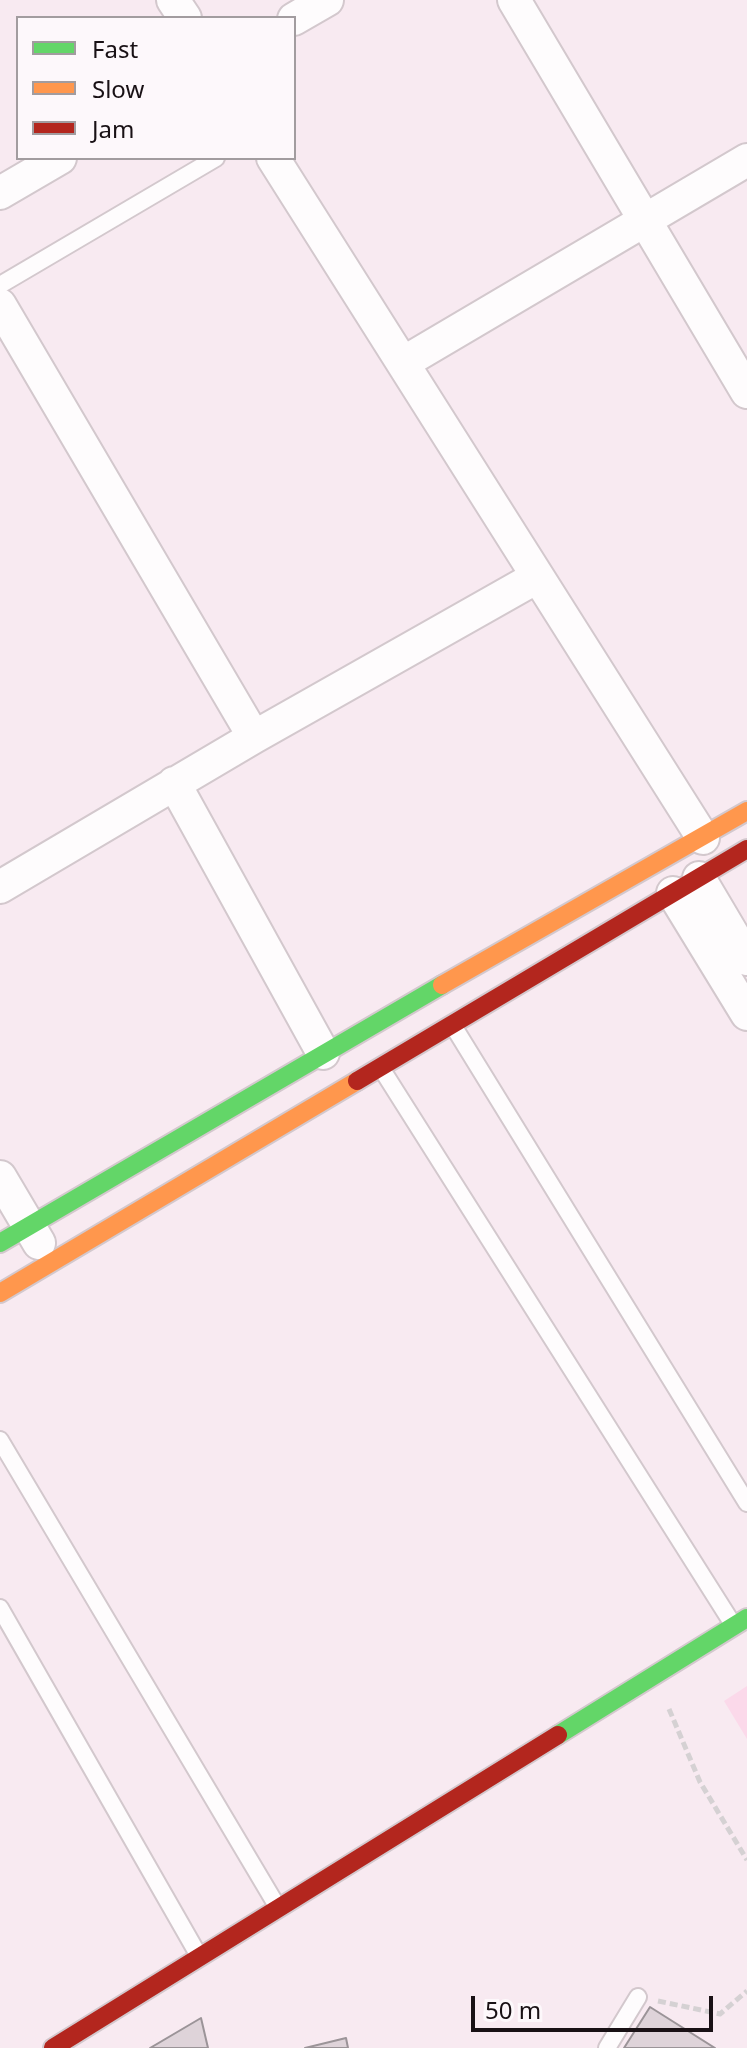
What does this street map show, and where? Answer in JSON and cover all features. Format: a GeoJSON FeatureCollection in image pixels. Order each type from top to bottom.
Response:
{"type":"FeatureCollection","features":[{"type":"Feature","properties":{"kind":"street"},"geometry":{"type":"LineString","coordinates":[[296,18],[327,0]]}},
{"type":"Feature","properties":{"kind":"street"},"geometry":{"type":"LineString","coordinates":[[514,0],[747,392]]}},
{"type":"Feature","properties":{"kind":"street"},"geometry":{"type":"LineString","coordinates":[[0,193],[57,160]]}},
{"type":"Feature","properties":{"kind":"street"},"geometry":{"type":"LineString","coordinates":[[274,160],[703,838]]}},
{"type":"Feature","properties":{"kind":"street"},"geometry":{"type":"LineString","coordinates":[[403,363],[747,160]]}},
{"type":"Feature","properties":{"kind":"street"},"geometry":{"type":"LineString","coordinates":[[0,305],[254,737]]}},
{"type":"Feature","properties":{"kind":"street"},"geometry":{"type":"LineString","coordinates":[[0,887],[174,783],[537,577]]}},
{"type":"Feature","properties":{"kind":"street"},"geometry":{"type":"LineString","coordinates":[[174,783],[323,1053]]}},
{"type":"Feature","properties":{"kind":"street"},"geometry":{"type":"LineString","coordinates":[[0,1243],[323,1053],[747,811]]}},
{"type":"Feature","properties":{"kind":"street"},"geometry":{"type":"LineString","coordinates":[[0,1293],[747,849]]}},
{"type":"Feature","properties":{"kind":"street"},"geometry":{"type":"LineString","coordinates":[[686,885],[747,959]]}},
{"type":"Feature","properties":{"kind":"street"},"geometry":{"type":"LineString","coordinates":[[686,885],[747,1014]]}},
{"type":"Feature","properties":{"kind":"street"},"geometry":{"type":"LineString","coordinates":[[0,1177],[52,1264]]}},
{"type":"Feature","properties":{"kind":"street"},"geometry":{"type":"LineString","coordinates":[[53,2048],[741,1622]]}},
{"type":"Feature","properties":{"kind":"lane"},"geometry":{"type":"LineString","coordinates":[[0,285],[213,160]]}},
{"type":"Feature","properties":{"kind":"lane"},"geometry":{"type":"LineString","coordinates":[[451,1024],[747,1503]]}},
{"type":"Feature","properties":{"kind":"lane"},"geometry":{"type":"LineString","coordinates":[[380,1066],[741,1622]]}},
{"type":"Feature","properties":{"kind":"lane"},"geometry":{"type":"LineString","coordinates":[[0,1440],[278,1908]]}},
{"type":"Feature","properties":{"kind":"lane"},"geometry":{"type":"LineString","coordinates":[[0,1608],[200,1957]]}},
{"type":"Feature","properties":{"kind":"lane"},"geometry":{"type":"LineString","coordinates":[[607,2048],[638,1997]]}},
{"type":"Feature","properties":{"kind":"path"},"geometry":{"type":"LineString","coordinates":[[655,1674],[700,1782],[747,1860]]}},
{"type":"Feature","properties":{"kind":"path"},"geometry":{"type":"LineString","coordinates":[[638,1997],[720,2014],[747,1991]]}},
{"type":"Feature","properties":{"kind":"shaded area"},"geometry":{"type":"Polygon","coordinates":[[[747,1686],[747,1739],[724,1701],[747,1686]]]}},
{"type":"Feature","properties":{"kind":"building"},"geometry":{"type":"Polygon","coordinates":[[[650,2007],[715,2048],[624,2048],[650,2007]]]}},
{"type":"Feature","properties":{"kind":"building"},"geometry":{"type":"Polygon","coordinates":[[[201,2018],[208,2048],[150,2048],[201,2018]]]}},
{"type":"Feature","properties":{"kind":"building"},"geometry":{"type":"Polygon","coordinates":[[[346,2038],[348,2048],[305,2048],[346,2038]]]}},
{"type":"Feature","properties":{"kind":"traffic: fast"},"geometry":{"type":"LineString","coordinates":[[0,1243],[442,985]]}},
{"type":"Feature","properties":{"kind":"traffic: fast"},"geometry":{"type":"LineString","coordinates":[[558,1735],[747,1618]]}},
{"type":"Feature","properties":{"kind":"traffic: slow"},"geometry":{"type":"LineString","coordinates":[[442,985],[747,811]]}},
{"type":"Feature","properties":{"kind":"traffic: slow"},"geometry":{"type":"LineString","coordinates":[[0,1293],[357,1081]]}},
{"type":"Feature","properties":{"kind":"traffic: jam"},"geometry":{"type":"LineString","coordinates":[[357,1081],[747,849]]}},
{"type":"Feature","properties":{"kind":"traffic: jam"},"geometry":{"type":"LineString","coordinates":[[53,2048],[558,1735]]}}]}
